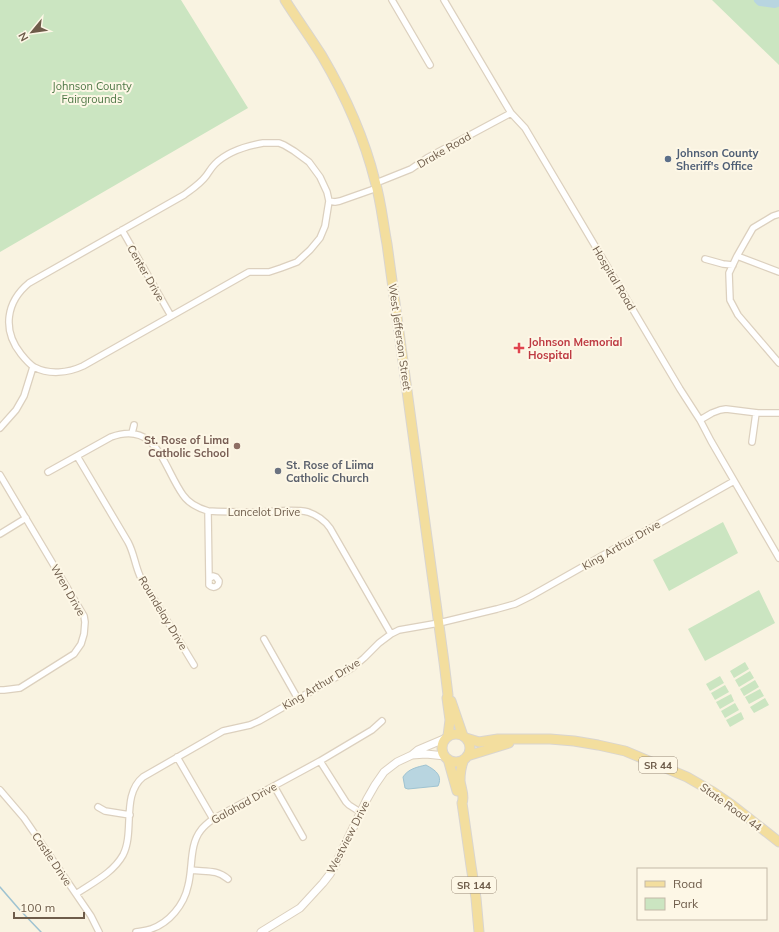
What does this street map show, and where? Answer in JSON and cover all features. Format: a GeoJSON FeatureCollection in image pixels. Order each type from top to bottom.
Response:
{"type":"FeatureCollection","features":[{"type":"Feature","properties":{"kind":"main road","name":"West Jefferson Street"},"geometry":{"type":"LineString","coordinates":[[285,0],[321,55],[338,86],[366,149],[376,185],[387,244],[439,623],[450,720],[446,738]]}},
{"type":"Feature","properties":{"kind":"main road","name":"West Jefferson Street"},"geometry":{"type":"LineString","coordinates":[[448,695],[465,737]]}},
{"type":"Feature","properties":{"kind":"main road"},"geometry":{"type":"LineString","coordinates":[[452,734],[465,737],[469,744],[469,748],[465,758],[456,762],[446,758],[442,752],[442,743],[446,738],[452,734]]}},
{"type":"Feature","properties":{"kind":"main road","name":"State Road 44"},"geometry":{"type":"LineString","coordinates":[[465,737],[479,742],[498,739],[550,739],[574,741],[598,745],[624,752],[686,777],[713,792],[779,842]]}},
{"type":"Feature","properties":{"kind":"main road","name":"State Road 44"},"geometry":{"type":"LineString","coordinates":[[465,758],[518,740]]}},
{"type":"Feature","properties":{"kind":"main road","name":"SR 144"},"geometry":{"type":"LineString","coordinates":[[446,758],[462,804],[476,898],[479,932]]}},
{"type":"Feature","properties":{"kind":"main road","name":"SR 144"},"geometry":{"type":"LineString","coordinates":[[462,804],[464,799],[460,775],[461,766],[465,758]]}},
{"type":"Feature","properties":{"kind":"street"},"geometry":{"type":"LineString","coordinates":[[392,0],[430,65]]}},
{"type":"Feature","properties":{"kind":"street","name":"Hospital Road"},"geometry":{"type":"LineString","coordinates":[[444,0],[512,113],[525,128],[680,389],[700,420],[779,558]]}},
{"type":"Feature","properties":{"kind":"street","name":"Drake Road"},"geometry":{"type":"LineString","coordinates":[[329,200],[335,202],[340,201],[411,169],[427,158],[512,113]]}},
{"type":"Feature","properties":{"kind":"street"},"geometry":{"type":"LineString","coordinates":[[263,143],[279,143],[294,150],[309,162],[320,177],[329,200],[325,226],[320,238],[297,262],[269,272],[249,272],[75,370],[50,372],[33,367],[16,348],[9,329],[9,318],[15,299],[29,282],[184,195],[205,177],[214,164],[240,148],[263,143]]}},
{"type":"Feature","properties":{"kind":"street"},"geometry":{"type":"LineString","coordinates":[[779,214],[753,228],[737,256],[730,273],[730,300],[738,315],[779,363]]}},
{"type":"Feature","properties":{"kind":"street","name":"Center Drive"},"geometry":{"type":"LineString","coordinates":[[122,230],[171,316]]}},
{"type":"Feature","properties":{"kind":"street"},"geometry":{"type":"LineString","coordinates":[[737,256],[779,272]]}},
{"type":"Feature","properties":{"kind":"street"},"geometry":{"type":"LineString","coordinates":[[705,259],[722,264],[733,265]]}},
{"type":"Feature","properties":{"kind":"street"},"geometry":{"type":"LineString","coordinates":[[0,428],[16,410],[24,396],[33,367]]}},
{"type":"Feature","properties":{"kind":"street"},"geometry":{"type":"LineString","coordinates":[[700,420],[712,413],[726,409],[779,413]]}},
{"type":"Feature","properties":{"kind":"street"},"geometry":{"type":"LineString","coordinates":[[752,442],[756,412]]}},
{"type":"Feature","properties":{"kind":"street"},"geometry":{"type":"LineString","coordinates":[[48,472],[111,437],[121,433],[132,433],[134,425]]}},
{"type":"Feature","properties":{"kind":"street","name":"Lancelot Drive"},"geometry":{"type":"LineString","coordinates":[[132,433],[144,437],[159,451],[183,495],[194,506],[208,511],[264,512],[296,510],[309,512],[319,517],[333,532],[391,634]]}},
{"type":"Feature","properties":{"kind":"street","name":"Roundelay Drive"},"geometry":{"type":"LineString","coordinates":[[77,456],[132,549],[140,576],[194,665]]}},
{"type":"Feature","properties":{"kind":"street","name":"Wren Drive"},"geometry":{"type":"LineString","coordinates":[[0,475],[84,616],[85,622],[81,644],[74,654],[20,688],[0,690]]}},
{"type":"Feature","properties":{"kind":"street","name":"King Arthur Drive"},"geometry":{"type":"LineString","coordinates":[[76,894],[116,866],[123,855],[127,845],[132,794],[139,780],[143,777],[223,730],[250,725],[352,668],[379,642],[391,634],[399,630],[439,623],[515,604],[734,480]]}},
{"type":"Feature","properties":{"kind":"street"},"geometry":{"type":"LineString","coordinates":[[208,511],[209,580]]}},
{"type":"Feature","properties":{"kind":"street"},"geometry":{"type":"LineString","coordinates":[[0,534],[26,518]]}},
{"type":"Feature","properties":{"kind":"street"},"geometry":{"type":"LineString","coordinates":[[264,639],[298,699]]}},
{"type":"Feature","properties":{"kind":"street","name":"Galahad Drive"},"geometry":{"type":"LineString","coordinates":[[136,932],[150,929],[172,916],[185,897],[191,870],[193,848],[201,830],[213,819],[320,761],[372,730],[382,721]]}},
{"type":"Feature","properties":{"kind":"street","name":"Westview Drive"},"geometry":{"type":"LineString","coordinates":[[261,932],[300,908],[323,884],[337,861],[360,812],[384,772],[397,762],[412,755],[418,750],[446,738]]}},
{"type":"Feature","properties":{"kind":"street","name":"Westview Drive"},"geometry":{"type":"LineString","coordinates":[[412,755],[426,754],[446,758]]}},
{"type":"Feature","properties":{"kind":"street"},"geometry":{"type":"LineString","coordinates":[[177,757],[213,819]]}},
{"type":"Feature","properties":{"kind":"street"},"geometry":{"type":"LineString","coordinates":[[320,761],[346,802],[352,808],[360,812]]}},
{"type":"Feature","properties":{"kind":"street"},"geometry":{"type":"LineString","coordinates":[[274,786],[303,837]]}},
{"type":"Feature","properties":{"kind":"street","name":"Castle Drive"},"geometry":{"type":"LineString","coordinates":[[0,790],[24,818],[91,916],[98,932]]}},
{"type":"Feature","properties":{"kind":"street"},"geometry":{"type":"LineString","coordinates":[[98,807],[105,811],[130,814]]}},
{"type":"Feature","properties":{"kind":"street"},"geometry":{"type":"LineString","coordinates":[[191,870],[218,872],[228,879]]}},
{"type":"Feature","properties":{"kind":"green space","name":"Johnson County Fairgrounds"},"geometry":{"type":"Polygon","coordinates":[[[0,0],[181,0],[248,108],[0,252],[0,0]]]}},
{"type":"Feature","properties":{"kind":"green space"},"geometry":{"type":"Polygon","coordinates":[[[712,0],[779,0],[779,65],[712,0]]]}},
{"type":"Feature","properties":{"kind":"green space"},"geometry":{"type":"Polygon","coordinates":[[[723,522],[738,553],[669,591],[653,560],[723,522]]]}},
{"type":"Feature","properties":{"kind":"green space"},"geometry":{"type":"Polygon","coordinates":[[[759,590],[775,623],[705,661],[688,629],[759,590]]]}},
{"type":"Feature","properties":{"kind":"green space"},"geometry":{"type":"Polygon","coordinates":[[[745,662],[749,669],[734,678],[730,671],[745,662]]]}},
{"type":"Feature","properties":{"kind":"green space"},"geometry":{"type":"Polygon","coordinates":[[[750,671],[754,678],[739,687],[735,680],[750,671]]]}},
{"type":"Feature","properties":{"kind":"green space"},"geometry":{"type":"Polygon","coordinates":[[[720,676],[724,683],[710,691],[706,684],[720,676]]]}},
{"type":"Feature","properties":{"kind":"green space"},"geometry":{"type":"Polygon","coordinates":[[[755,680],[759,687],[744,696],[740,689],[755,680]]]}},
{"type":"Feature","properties":{"kind":"green space"},"geometry":{"type":"Polygon","coordinates":[[[725,685],[729,692],[715,700],[711,693],[725,685]]]}},
{"type":"Feature","properties":{"kind":"green space"},"geometry":{"type":"Polygon","coordinates":[[[760,689],[764,696],[749,704],[745,697],[760,689]]]}},
{"type":"Feature","properties":{"kind":"green space"},"geometry":{"type":"Polygon","coordinates":[[[731,694],[734,701],[720,709],[716,702],[731,694]]]}},
{"type":"Feature","properties":{"kind":"green space"},"geometry":{"type":"Polygon","coordinates":[[[765,698],[769,705],[754,713],[750,707],[765,698]]]}},
{"type":"Feature","properties":{"kind":"green space"},"geometry":{"type":"Polygon","coordinates":[[[735,703],[739,710],[725,718],[721,711],[735,703]]]}},
{"type":"Feature","properties":{"kind":"green space"},"geometry":{"type":"Polygon","coordinates":[[[741,712],[744,719],[730,727],[726,720],[741,712]]]}},
{"type":"Feature","properties":{"kind":"water"},"geometry":{"type":"Polygon","coordinates":[[[426,765],[435,771],[439,776],[440,779],[438,786],[405,788],[403,777],[405,774],[413,769],[426,765]]]}},
{"type":"Feature","properties":{"kind":"waterway"},"geometry":{"type":"LineString","coordinates":[[758,0],[760,2],[775,4],[779,2]]}},
{"type":"Feature","properties":{"kind":"waterway"},"geometry":{"type":"LineString","coordinates":[[0,887],[41,932]]}},
{"type":"Feature","properties":{"kind":"place","name":"Johnson County Sheriff's Office"},"geometry":{"type":"Point","coordinates":[668,159]}},
{"type":"Feature","properties":{"kind":"place","name":"Johnson Memorial Hospital"},"geometry":{"type":"Point","coordinates":[519,348]}},
{"type":"Feature","properties":{"kind":"place","name":"St. Rose of Lima Catholic School"},"geometry":{"type":"Point","coordinates":[237,446]}},
{"type":"Feature","properties":{"kind":"place","name":"St. Rose of Liima Catholic Church"},"geometry":{"type":"Point","coordinates":[278,471]}}]}
